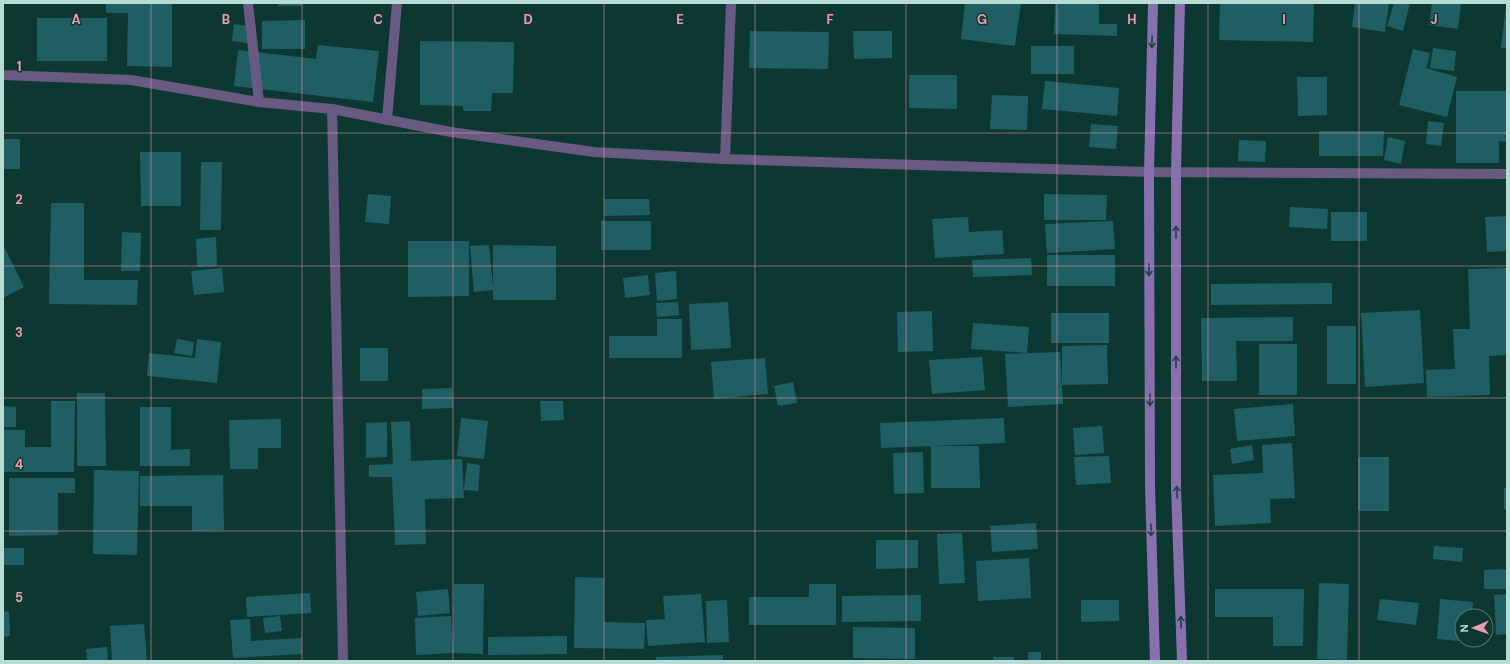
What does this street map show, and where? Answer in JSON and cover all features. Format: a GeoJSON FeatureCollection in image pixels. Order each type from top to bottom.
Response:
{"type":"FeatureCollection","features":[{"type":"Feature","properties":{"kind":"main road"},"geometry":{"type":"LineString","coordinates":[[1153,3],[1149,172],[1150,479],[1155,661]]}},
{"type":"Feature","properties":{"kind":"main road"},"geometry":{"type":"LineString","coordinates":[[1180,3],[1176,172],[1176,487],[1182,661]]}},
{"type":"Feature","properties":{"kind":"street"},"geometry":{"type":"LineString","coordinates":[[248,3],[260,102]]}},
{"type":"Feature","properties":{"kind":"street"},"geometry":{"type":"LineString","coordinates":[[387,120],[397,3]]}},
{"type":"Feature","properties":{"kind":"street"},"geometry":{"type":"LineString","coordinates":[[725,159],[731,3]]}},
{"type":"Feature","properties":{"kind":"street"},"geometry":{"type":"LineString","coordinates":[[3,75],[131,80],[260,102],[332,109],[450,132],[594,152],[725,159],[1149,172],[1507,174]]}},
{"type":"Feature","properties":{"kind":"street"},"geometry":{"type":"LineString","coordinates":[[332,109],[343,661]]}},
{"type":"Feature","properties":{"kind":"building"},"geometry":{"type":"Polygon","coordinates":[[[106,3],[172,3],[172,67],[127,66],[128,13],[106,13],[106,3]]]}},
{"type":"Feature","properties":{"kind":"building"},"geometry":{"type":"Polygon","coordinates":[[[278,3],[303,3],[302,6],[278,6],[278,3]]]}},
{"type":"Feature","properties":{"kind":"building"},"geometry":{"type":"Polygon","coordinates":[[[965,3],[1021,3],[1015,46],[961,39],[965,3]]]}},
{"type":"Feature","properties":{"kind":"building"},"geometry":{"type":"Polygon","coordinates":[[[1055,3],[1099,3],[1099,24],[1117,24],[1117,36],[1054,34],[1055,3]]]}},
{"type":"Feature","properties":{"kind":"building"},"geometry":{"type":"Polygon","coordinates":[[[1220,3],[1314,4],[1313,42],[1219,40],[1220,3]]]}},
{"type":"Feature","properties":{"kind":"building"},"geometry":{"type":"Polygon","coordinates":[[[1355,3],[1389,3],[1385,32],[1352,27],[1355,3]]]}},
{"type":"Feature","properties":{"kind":"building"},"geometry":{"type":"Polygon","coordinates":[[[1394,3],[1410,3],[1403,31],[1387,26],[1394,3]]]}},
{"type":"Feature","properties":{"kind":"building"},"geometry":{"type":"Polygon","coordinates":[[[1432,3],[1461,3],[1458,29],[1429,25],[1432,3]]]}},
{"type":"Feature","properties":{"kind":"building"},"geometry":{"type":"Polygon","coordinates":[[[1506,5],[1507,48],[1501,48],[1506,5]]]}},
{"type":"Feature","properties":{"kind":"building"},"geometry":{"type":"Polygon","coordinates":[[[37,18],[107,18],[107,61],[37,61],[37,18]]]}},
{"type":"Feature","properties":{"kind":"building"},"geometry":{"type":"Polygon","coordinates":[[[305,20],[305,49],[262,49],[262,21],[305,20]]]}},
{"type":"Feature","properties":{"kind":"building"},"geometry":{"type":"Polygon","coordinates":[[[234,24],[255,27],[252,44],[232,41],[234,24]]]}},
{"type":"Feature","properties":{"kind":"building"},"geometry":{"type":"Polygon","coordinates":[[[750,31],[829,32],[828,69],[749,68],[750,31]]]}},
{"type":"Feature","properties":{"kind":"building"},"geometry":{"type":"Polygon","coordinates":[[[853,31],[892,31],[892,58],[854,59],[853,31]]]}},
{"type":"Feature","properties":{"kind":"building"},"geometry":{"type":"Polygon","coordinates":[[[420,41],[514,42],[513,93],[492,93],[491,111],[463,111],[463,106],[420,105],[420,41]]]}},
{"type":"Feature","properties":{"kind":"building"},"geometry":{"type":"Polygon","coordinates":[[[318,45],[379,51],[373,102],[234,86],[238,50],[316,59],[318,45]]]}},
{"type":"Feature","properties":{"kind":"building"},"geometry":{"type":"Polygon","coordinates":[[[1031,46],[1074,46],[1074,74],[1031,74],[1031,46]]]}},
{"type":"Feature","properties":{"kind":"building"},"geometry":{"type":"Polygon","coordinates":[[[1433,48],[1456,51],[1454,71],[1430,68],[1433,48]]]}},
{"type":"Feature","properties":{"kind":"building"},"geometry":{"type":"Polygon","coordinates":[[[1413,49],[1430,53],[1426,68],[1457,77],[1447,117],[1399,105],[1413,49]]]}},
{"type":"Feature","properties":{"kind":"building"},"geometry":{"type":"Polygon","coordinates":[[[909,75],[957,75],[957,109],[909,108],[909,75]]]}},
{"type":"Feature","properties":{"kind":"building"},"geometry":{"type":"Polygon","coordinates":[[[1297,77],[1327,77],[1327,115],[1298,116],[1297,77]]]}},
{"type":"Feature","properties":{"kind":"building"},"geometry":{"type":"Polygon","coordinates":[[[1045,81],[1119,88],[1117,116],[1042,109],[1045,81]]]}},
{"type":"Feature","properties":{"kind":"building"},"geometry":{"type":"Polygon","coordinates":[[[1456,91],[1507,91],[1507,142],[1499,141],[1499,163],[1456,163],[1456,91]]]}},
{"type":"Feature","properties":{"kind":"building"},"geometry":{"type":"Polygon","coordinates":[[[992,95],[1028,96],[1027,130],[990,129],[992,95]]]}},
{"type":"Feature","properties":{"kind":"building"},"geometry":{"type":"Polygon","coordinates":[[[1428,121],[1444,123],[1441,146],[1426,144],[1428,121]]]}},
{"type":"Feature","properties":{"kind":"building"},"geometry":{"type":"Polygon","coordinates":[[[1091,124],[1118,126],[1116,149],[1089,147],[1091,124]]]}},
{"type":"Feature","properties":{"kind":"building"},"geometry":{"type":"Polygon","coordinates":[[[1319,131],[1384,131],[1383,156],[1319,156],[1319,131]]]}},
{"type":"Feature","properties":{"kind":"building"},"geometry":{"type":"Polygon","coordinates":[[[1388,137],[1405,141],[1401,164],[1384,160],[1388,137]]]}},
{"type":"Feature","properties":{"kind":"building"},"geometry":{"type":"Polygon","coordinates":[[[3,139],[20,139],[20,169],[3,169],[3,139]]]}},
{"type":"Feature","properties":{"kind":"building"},"geometry":{"type":"Polygon","coordinates":[[[1239,140],[1266,141],[1265,162],[1238,161],[1239,140]]]}},
{"type":"Feature","properties":{"kind":"building"},"geometry":{"type":"Polygon","coordinates":[[[140,152],[181,152],[181,206],[141,206],[140,152]]]}},
{"type":"Feature","properties":{"kind":"building"},"geometry":{"type":"Polygon","coordinates":[[[201,162],[222,162],[221,230],[200,230],[201,162]]]}},
{"type":"Feature","properties":{"kind":"building"},"geometry":{"type":"Polygon","coordinates":[[[368,194],[391,196],[389,224],[365,222],[368,194]]]}},
{"type":"Feature","properties":{"kind":"building"},"geometry":{"type":"Polygon","coordinates":[[[1044,194],[1107,195],[1106,220],[1044,220],[1044,194]]]}},
{"type":"Feature","properties":{"kind":"building"},"geometry":{"type":"Polygon","coordinates":[[[604,199],[649,199],[650,215],[604,216],[604,199]]]}},
{"type":"Feature","properties":{"kind":"building"},"geometry":{"type":"Polygon","coordinates":[[[51,203],[84,203],[84,280],[138,280],[137,305],[49,304],[51,203]]]}},
{"type":"Feature","properties":{"kind":"building"},"geometry":{"type":"Polygon","coordinates":[[[1290,207],[1328,209],[1327,229],[1289,227],[1290,207]]]}},
{"type":"Feature","properties":{"kind":"building"},"geometry":{"type":"Polygon","coordinates":[[[1331,212],[1367,212],[1367,241],[1331,241],[1331,212]]]}},
{"type":"Feature","properties":{"kind":"building"},"geometry":{"type":"Polygon","coordinates":[[[1507,216],[1507,251],[1487,252],[1485,217],[1507,216]]]}},
{"type":"Feature","properties":{"kind":"building"},"geometry":{"type":"Polygon","coordinates":[[[968,217],[969,232],[1002,230],[1004,254],[935,258],[932,219],[968,217]]]}},
{"type":"Feature","properties":{"kind":"building"},"geometry":{"type":"Polygon","coordinates":[[[601,221],[651,221],[651,250],[601,250],[601,221]]]}},
{"type":"Feature","properties":{"kind":"building"},"geometry":{"type":"Polygon","coordinates":[[[1113,221],[1115,249],[1047,253],[1045,224],[1113,221]]]}},
{"type":"Feature","properties":{"kind":"building"},"geometry":{"type":"Polygon","coordinates":[[[122,232],[141,233],[140,271],[121,271],[122,232]]]}},
{"type":"Feature","properties":{"kind":"building"},"geometry":{"type":"Polygon","coordinates":[[[216,237],[217,266],[197,267],[196,239],[216,237]]]}},
{"type":"Feature","properties":{"kind":"building"},"geometry":{"type":"Polygon","coordinates":[[[408,241],[469,241],[469,296],[408,297],[408,241]]]}},
{"type":"Feature","properties":{"kind":"building"},"geometry":{"type":"Polygon","coordinates":[[[3,245],[24,287],[3,298],[3,245]]]}},
{"type":"Feature","properties":{"kind":"building"},"geometry":{"type":"Polygon","coordinates":[[[489,245],[493,288],[493,245],[556,246],[556,300],[493,300],[493,290],[474,292],[470,246],[489,245]]]}},
{"type":"Feature","properties":{"kind":"building"},"geometry":{"type":"Polygon","coordinates":[[[1047,255],[1115,255],[1115,286],[1047,286],[1047,255]]]}},
{"type":"Feature","properties":{"kind":"building"},"geometry":{"type":"Polygon","coordinates":[[[1031,258],[1032,275],[973,277],[972,260],[1031,258]]]}},
{"type":"Feature","properties":{"kind":"building"},"geometry":{"type":"Polygon","coordinates":[[[222,268],[224,292],[194,295],[191,271],[222,268]]]}},
{"type":"Feature","properties":{"kind":"building"},"geometry":{"type":"Polygon","coordinates":[[[1506,268],[1507,355],[1489,356],[1490,395],[1427,397],[1426,370],[1455,369],[1453,329],[1470,329],[1468,269],[1506,268]]]}},
{"type":"Feature","properties":{"kind":"building"},"geometry":{"type":"Polygon","coordinates":[[[676,271],[677,299],[657,301],[655,273],[676,271]]]}},
{"type":"Feature","properties":{"kind":"building"},"geometry":{"type":"Polygon","coordinates":[[[648,275],[650,295],[625,298],[623,278],[648,275]]]}},
{"type":"Feature","properties":{"kind":"building"},"geometry":{"type":"Polygon","coordinates":[[[1332,283],[1332,304],[1211,305],[1211,284],[1332,283]]]}},
{"type":"Feature","properties":{"kind":"building"},"geometry":{"type":"Polygon","coordinates":[[[678,302],[679,315],[657,317],[656,303],[678,302]]]}},
{"type":"Feature","properties":{"kind":"building"},"geometry":{"type":"Polygon","coordinates":[[[728,302],[731,348],[691,350],[689,304],[728,302]]]}},
{"type":"Feature","properties":{"kind":"building"},"geometry":{"type":"Polygon","coordinates":[[[1420,310],[1424,383],[1365,387],[1361,313],[1420,310]]]}},
{"type":"Feature","properties":{"kind":"building"},"geometry":{"type":"Polygon","coordinates":[[[932,311],[933,351],[898,352],[897,312],[932,311]]]}},
{"type":"Feature","properties":{"kind":"building"},"geometry":{"type":"Polygon","coordinates":[[[1051,313],[1109,313],[1109,343],[1051,343],[1051,313]]]}},
{"type":"Feature","properties":{"kind":"building"},"geometry":{"type":"Polygon","coordinates":[[[1293,317],[1293,341],[1236,341],[1237,381],[1202,381],[1201,318],[1293,317]]]}},
{"type":"Feature","properties":{"kind":"building"},"geometry":{"type":"Polygon","coordinates":[[[657,319],[682,319],[682,358],[609,358],[609,336],[657,336],[657,319]]]}},
{"type":"Feature","properties":{"kind":"building"},"geometry":{"type":"Polygon","coordinates":[[[973,323],[1029,327],[1027,353],[971,349],[973,323]]]}},
{"type":"Feature","properties":{"kind":"building"},"geometry":{"type":"Polygon","coordinates":[[[1327,326],[1356,326],[1356,384],[1327,384],[1327,326]]]}},
{"type":"Feature","properties":{"kind":"building"},"geometry":{"type":"Polygon","coordinates":[[[177,339],[194,342],[192,356],[174,353],[177,339]]]}},
{"type":"Feature","properties":{"kind":"building"},"geometry":{"type":"Polygon","coordinates":[[[197,339],[221,342],[217,383],[147,376],[149,353],[195,358],[197,339]]]}},
{"type":"Feature","properties":{"kind":"building"},"geometry":{"type":"Polygon","coordinates":[[[1259,344],[1297,344],[1297,395],[1259,395],[1259,344]]]}},
{"type":"Feature","properties":{"kind":"building"},"geometry":{"type":"Polygon","coordinates":[[[1107,345],[1108,384],[1062,385],[1062,346],[1107,345]]]}},
{"type":"Feature","properties":{"kind":"building"},"geometry":{"type":"Polygon","coordinates":[[[360,348],[388,348],[388,381],[360,381],[360,348]]]}},
{"type":"Feature","properties":{"kind":"building"},"geometry":{"type":"Polygon","coordinates":[[[1060,352],[1063,404],[1008,407],[1005,354],[1060,352]]]}},
{"type":"Feature","properties":{"kind":"building"},"geometry":{"type":"Polygon","coordinates":[[[982,357],[985,390],[932,394],[929,360],[982,357]]]}},
{"type":"Feature","properties":{"kind":"building"},"geometry":{"type":"Polygon","coordinates":[[[765,358],[768,394],[714,399],[711,362],[765,358]]]}},
{"type":"Feature","properties":{"kind":"building"},"geometry":{"type":"Polygon","coordinates":[[[793,382],[797,403],[778,406],[774,386],[793,382]]]}},
{"type":"Feature","properties":{"kind":"building"},"geometry":{"type":"Polygon","coordinates":[[[452,388],[453,408],[422,409],[422,389],[452,388]]]}},
{"type":"Feature","properties":{"kind":"building"},"geometry":{"type":"Polygon","coordinates":[[[77,393],[105,393],[106,466],[77,466],[77,393]]]}},
{"type":"Feature","properties":{"kind":"building"},"geometry":{"type":"Polygon","coordinates":[[[51,401],[75,401],[74,472],[3,472],[3,430],[25,430],[25,447],[51,447],[51,401]]]}},
{"type":"Feature","properties":{"kind":"building"},"geometry":{"type":"Polygon","coordinates":[[[540,401],[563,401],[564,420],[541,421],[540,401]]]}},
{"type":"Feature","properties":{"kind":"building"},"geometry":{"type":"Polygon","coordinates":[[[1293,404],[1295,436],[1237,441],[1234,409],[1293,404]]]}},
{"type":"Feature","properties":{"kind":"building"},"geometry":{"type":"Polygon","coordinates":[[[3,406],[16,407],[16,427],[3,427],[3,406]]]}},
{"type":"Feature","properties":{"kind":"building"},"geometry":{"type":"Polygon","coordinates":[[[140,407],[171,407],[171,450],[190,449],[190,466],[140,466],[140,407]]]}},
{"type":"Feature","properties":{"kind":"building"},"geometry":{"type":"Polygon","coordinates":[[[461,418],[488,421],[484,459],[457,456],[461,418]]]}},
{"type":"Feature","properties":{"kind":"building"},"geometry":{"type":"Polygon","coordinates":[[[1004,418],[1005,443],[933,446],[979,446],[980,488],[931,488],[931,446],[881,448],[880,423],[1004,418]]]}},
{"type":"Feature","properties":{"kind":"building"},"geometry":{"type":"Polygon","coordinates":[[[281,419],[281,448],[258,448],[258,469],[230,469],[229,420],[281,419]]]}},
{"type":"Feature","properties":{"kind":"building"},"geometry":{"type":"Polygon","coordinates":[[[410,421],[411,461],[462,459],[464,498],[425,499],[426,544],[395,545],[392,477],[369,477],[369,465],[393,464],[391,422],[410,421]]]}},
{"type":"Feature","properties":{"kind":"building"},"geometry":{"type":"Polygon","coordinates":[[[387,422],[387,457],[366,458],[366,423],[387,422]]]}},
{"type":"Feature","properties":{"kind":"building"},"geometry":{"type":"Polygon","coordinates":[[[1102,426],[1104,453],[1075,455],[1073,428],[1102,426]]]}},
{"type":"Feature","properties":{"kind":"building"},"geometry":{"type":"Polygon","coordinates":[[[1292,443],[1295,498],[1270,499],[1271,523],[1215,526],[1213,475],[1263,473],[1262,445],[1292,443]]]}},
{"type":"Feature","properties":{"kind":"building"},"geometry":{"type":"Polygon","coordinates":[[[1252,445],[1254,460],[1232,464],[1230,449],[1252,445]]]}},
{"type":"Feature","properties":{"kind":"building"},"geometry":{"type":"Polygon","coordinates":[[[923,452],[924,493],[894,494],[893,453],[923,452]]]}},
{"type":"Feature","properties":{"kind":"building"},"geometry":{"type":"Polygon","coordinates":[[[1109,456],[1111,483],[1076,485],[1074,457],[1109,456]]]}},
{"type":"Feature","properties":{"kind":"building"},"geometry":{"type":"Polygon","coordinates":[[[1358,457],[1389,457],[1389,511],[1358,511],[1358,457]]]}},
{"type":"Feature","properties":{"kind":"building"},"geometry":{"type":"Polygon","coordinates":[[[467,463],[480,465],[478,491],[464,490],[467,463]]]}},
{"type":"Feature","properties":{"kind":"building"},"geometry":{"type":"Polygon","coordinates":[[[94,470],[139,471],[137,555],[93,554],[94,470]]]}},
{"type":"Feature","properties":{"kind":"building"},"geometry":{"type":"Polygon","coordinates":[[[223,475],[224,530],[192,531],[192,506],[140,506],[140,476],[223,475]]]}},
{"type":"Feature","properties":{"kind":"building"},"geometry":{"type":"Polygon","coordinates":[[[9,478],[75,478],[75,493],[58,493],[58,535],[9,536],[9,478]]]}},
{"type":"Feature","properties":{"kind":"building"},"geometry":{"type":"Polygon","coordinates":[[[1504,488],[1507,488],[1507,509],[1504,509],[1504,488]]]}},
{"type":"Feature","properties":{"kind":"building"},"geometry":{"type":"Polygon","coordinates":[[[1036,523],[1038,549],[992,552],[990,526],[1036,523]]]}},
{"type":"Feature","properties":{"kind":"building"},"geometry":{"type":"Polygon","coordinates":[[[962,533],[965,583],[939,584],[937,534],[962,533]]]}},
{"type":"Feature","properties":{"kind":"building"},"geometry":{"type":"Polygon","coordinates":[[[876,540],[918,540],[918,568],[876,569],[876,540]]]}},
{"type":"Feature","properties":{"kind":"building"},"geometry":{"type":"Polygon","coordinates":[[[1434,546],[1463,548],[1462,562],[1433,559],[1434,546]]]}},
{"type":"Feature","properties":{"kind":"building"},"geometry":{"type":"Polygon","coordinates":[[[3,548],[24,548],[24,565],[3,565],[3,548]]]}},
{"type":"Feature","properties":{"kind":"building"},"geometry":{"type":"Polygon","coordinates":[[[1029,558],[1031,598],[978,601],[976,561],[1029,558]]]}},
{"type":"Feature","properties":{"kind":"building"},"geometry":{"type":"Polygon","coordinates":[[[1507,569],[1507,589],[1484,589],[1484,570],[1507,569]]]}},
{"type":"Feature","properties":{"kind":"building"},"geometry":{"type":"Polygon","coordinates":[[[575,577],[604,578],[604,622],[645,623],[644,649],[574,648],[575,577]]]}},
{"type":"Feature","properties":{"kind":"building"},"geometry":{"type":"Polygon","coordinates":[[[1319,583],[1349,584],[1347,660],[1317,659],[1319,583]]]}},
{"type":"Feature","properties":{"kind":"building"},"geometry":{"type":"Polygon","coordinates":[[[454,584],[484,584],[483,654],[453,653],[454,584]]]}},
{"type":"Feature","properties":{"kind":"building"},"geometry":{"type":"Polygon","coordinates":[[[809,584],[836,584],[836,625],[749,625],[749,597],[809,597],[809,584]]]}},
{"type":"Feature","properties":{"kind":"building"},"geometry":{"type":"Polygon","coordinates":[[[448,589],[450,613],[418,616],[416,592],[448,589]]]}},
{"type":"Feature","properties":{"kind":"building"},"geometry":{"type":"Polygon","coordinates":[[[1215,589],[1304,589],[1303,646],[1273,646],[1273,617],[1215,617],[1215,589]]]}},
{"type":"Feature","properties":{"kind":"building"},"geometry":{"type":"Polygon","coordinates":[[[310,593],[311,613],[247,617],[246,597],[310,593]]]}},
{"type":"Feature","properties":{"kind":"building"},"geometry":{"type":"Polygon","coordinates":[[[701,594],[705,642],[648,646],[646,620],[665,619],[663,596],[701,594]]]}},
{"type":"Feature","properties":{"kind":"building"},"geometry":{"type":"Polygon","coordinates":[[[1507,594],[1507,634],[1496,635],[1494,595],[1507,594]]]}},
{"type":"Feature","properties":{"kind":"building"},"geometry":{"type":"Polygon","coordinates":[[[921,595],[921,621],[842,622],[842,596],[921,595]]]}},
{"type":"Feature","properties":{"kind":"building"},"geometry":{"type":"Polygon","coordinates":[[[1380,599],[1419,603],[1416,625],[1377,620],[1380,599]]]}},
{"type":"Feature","properties":{"kind":"building"},"geometry":{"type":"Polygon","coordinates":[[[1440,599],[1473,602],[1473,608],[1454,608],[1454,641],[1437,639],[1440,599]]]}},
{"type":"Feature","properties":{"kind":"building"},"geometry":{"type":"Polygon","coordinates":[[[727,600],[729,642],[707,643],[706,601],[727,600]]]}},
{"type":"Feature","properties":{"kind":"building"},"geometry":{"type":"Polygon","coordinates":[[[1081,600],[1119,600],[1119,621],[1081,622],[1081,600]]]}},
{"type":"Feature","properties":{"kind":"building"},"geometry":{"type":"Polygon","coordinates":[[[9,611],[10,636],[3,637],[3,612],[9,611]]]}},
{"type":"Feature","properties":{"kind":"building"},"geometry":{"type":"Polygon","coordinates":[[[280,616],[282,631],[265,633],[263,618],[280,616]]]}},
{"type":"Feature","properties":{"kind":"building"},"geometry":{"type":"Polygon","coordinates":[[[451,616],[453,653],[416,655],[415,618],[451,616]]]}},
{"type":"Feature","properties":{"kind":"building"},"geometry":{"type":"Polygon","coordinates":[[[250,619],[251,641],[302,638],[302,654],[233,658],[230,620],[250,619]]]}},
{"type":"Feature","properties":{"kind":"building"},"geometry":{"type":"Polygon","coordinates":[[[144,624],[147,661],[112,661],[110,626],[144,624]]]}},
{"type":"Feature","properties":{"kind":"building"},"geometry":{"type":"Polygon","coordinates":[[[853,627],[915,628],[915,659],[853,658],[853,627]]]}},
{"type":"Feature","properties":{"kind":"building"},"geometry":{"type":"Polygon","coordinates":[[[567,636],[567,654],[488,655],[488,637],[567,636]]]}},
{"type":"Feature","properties":{"kind":"building"},"geometry":{"type":"Polygon","coordinates":[[[107,647],[108,661],[87,661],[86,649],[107,647]]]}},
{"type":"Feature","properties":{"kind":"building"},"geometry":{"type":"Polygon","coordinates":[[[1028,652],[1041,652],[1041,661],[1028,661],[1028,652]]]}},
{"type":"Feature","properties":{"kind":"building"},"geometry":{"type":"Polygon","coordinates":[[[723,655],[723,661],[656,661],[656,657],[723,655]]]}},
{"type":"Feature","properties":{"kind":"building"},"geometry":{"type":"Polygon","coordinates":[[[993,657],[1014,657],[1014,661],[993,661],[993,657]]]}}]}
